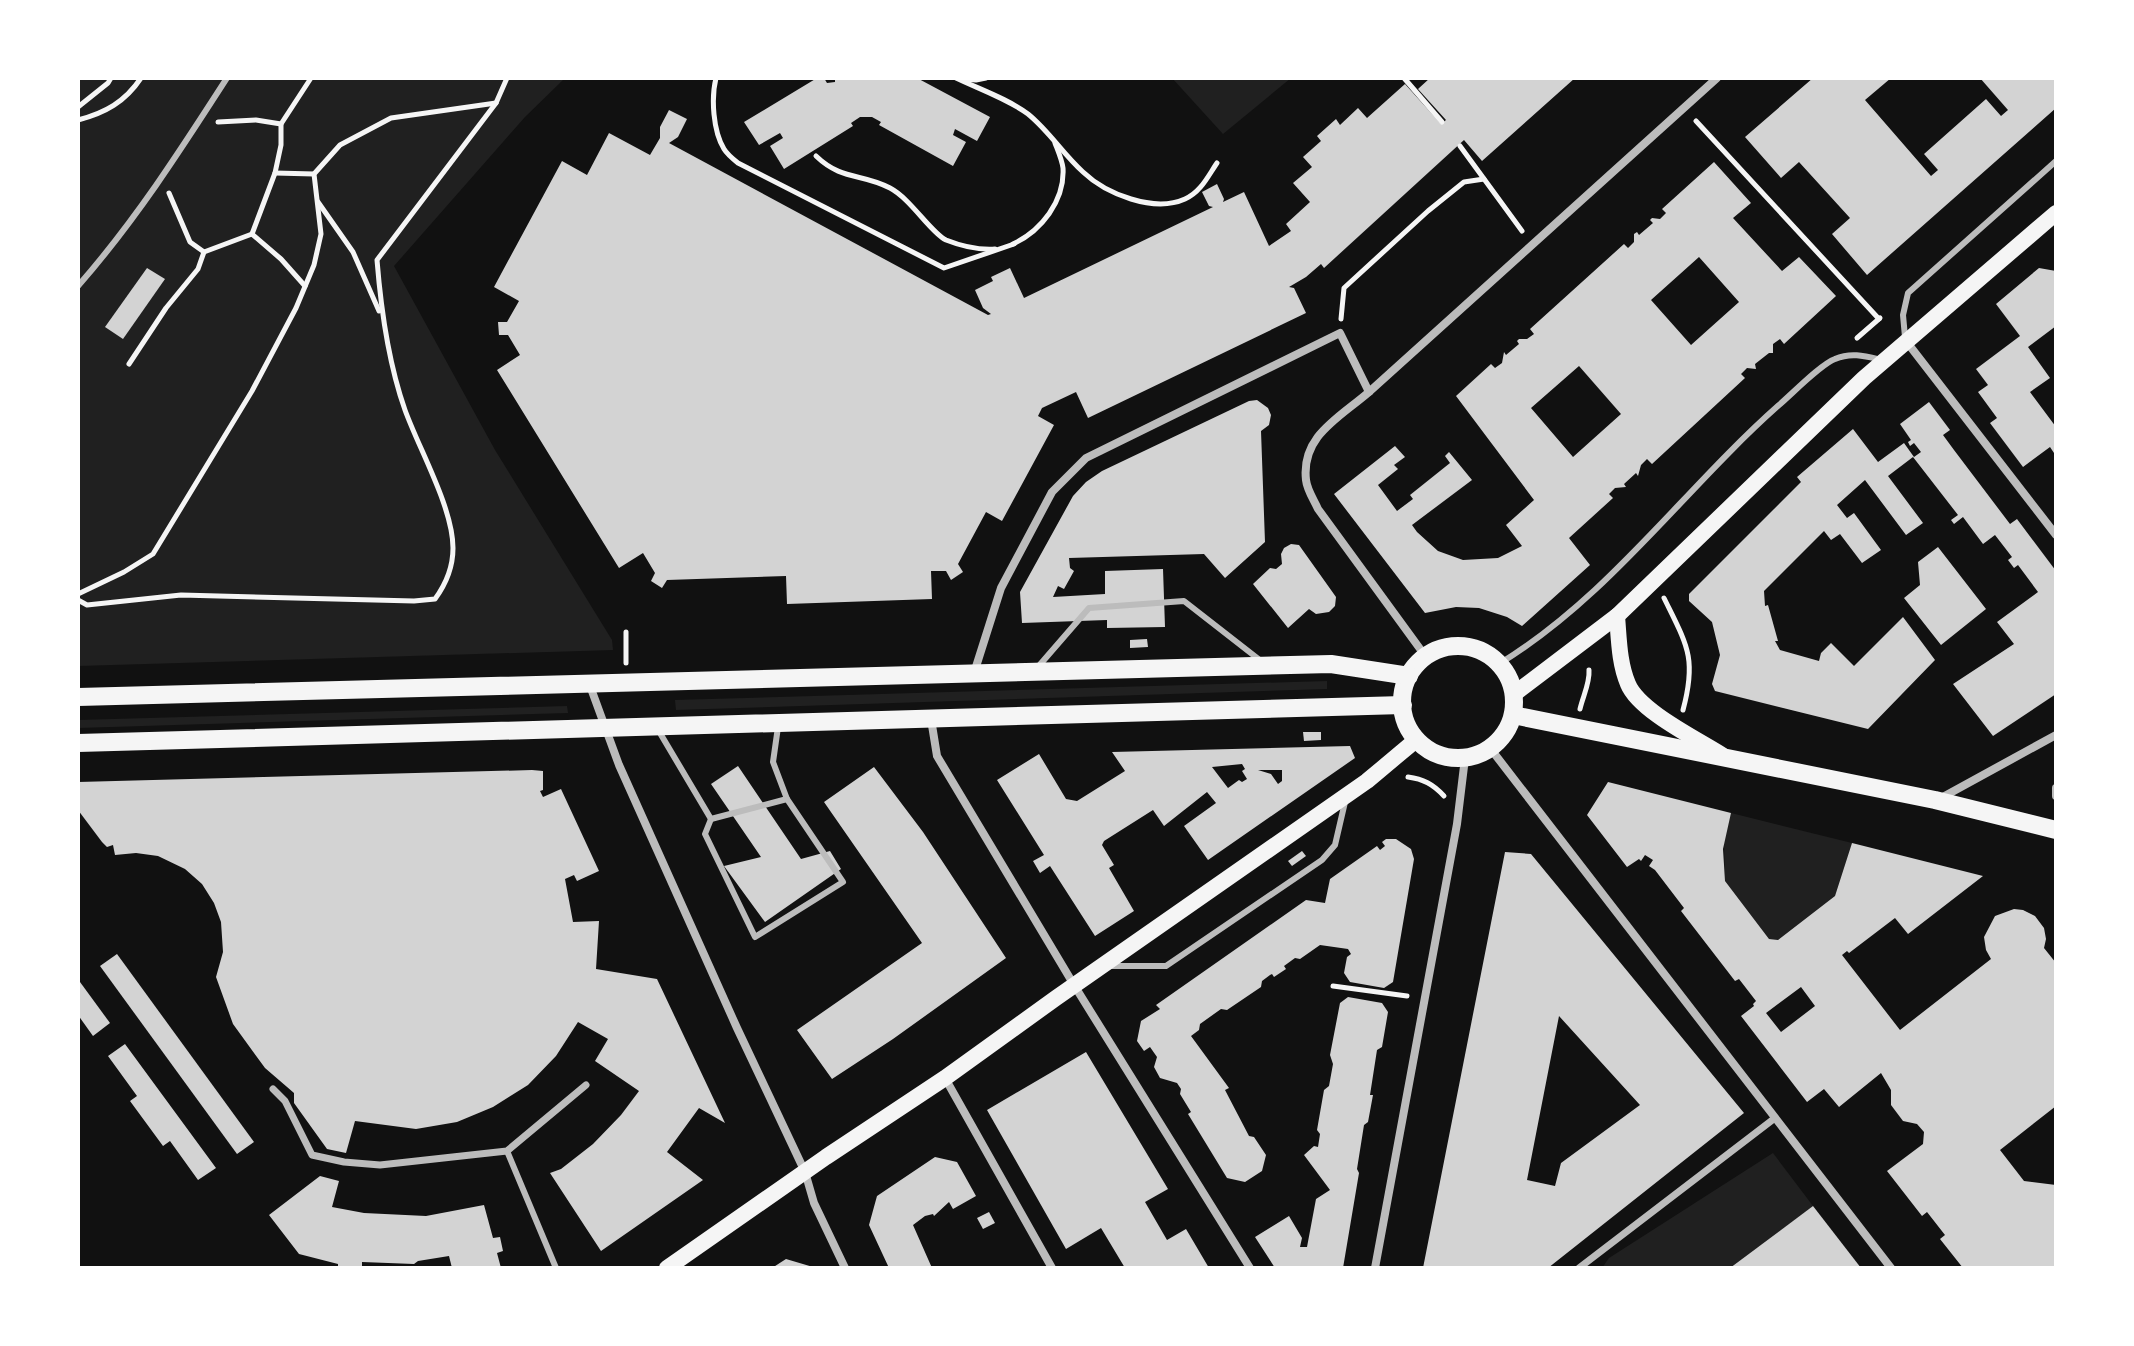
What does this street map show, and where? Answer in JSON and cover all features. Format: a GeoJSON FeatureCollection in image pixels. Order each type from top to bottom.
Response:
{"type":"FeatureCollection","features":[{"type":"Feature","properties":{"kind":"main road"},"geometry":{"type":"LineString","coordinates":[[1514,694],[1617,616],[1883,361],[2056,213]]}},
{"type":"Feature","properties":{"kind":"main road"},"geometry":{"type":"LineString","coordinates":[[1617,616],[1622,667],[1629,688],[1645,705],[1727,758]]}},
{"type":"Feature","properties":{"kind":"main road"},"geometry":{"type":"LineString","coordinates":[[1458,647],[1480,651],[1499,664],[1514,694],[1513,715],[1505,734],[1490,748],[1465,758],[1447,757],[1430,751],[1416,740],[1407,724],[1403,705],[1409,676],[1426,657],[1446,648],[1458,647]]}},
{"type":"Feature","properties":{"kind":"main road"},"geometry":{"type":"LineString","coordinates":[[78,697],[1342,664],[1409,676]]}},
{"type":"Feature","properties":{"kind":"main road"},"geometry":{"type":"LineString","coordinates":[[78,743],[1403,705]]}},
{"type":"Feature","properties":{"kind":"main road"},"geometry":{"type":"LineString","coordinates":[[1513,715],[1935,800],[2056,830]]}},
{"type":"Feature","properties":{"kind":"main road"},"geometry":{"type":"LineString","coordinates":[[667,1268],[945,1078],[1375,776],[1416,740]]}},
{"type":"Feature","properties":{"kind":"street"},"geometry":{"type":"LineString","coordinates":[[1426,657],[1318,509],[1306,482],[1308,450],[1320,433],[1717,78]]}},
{"type":"Feature","properties":{"kind":"street"},"geometry":{"type":"LineString","coordinates":[[973,674],[1001,588],[1052,492],[1086,458],[1340,333],[1369,392]]}},
{"type":"Feature","properties":{"kind":"street"},"geometry":{"type":"LineString","coordinates":[[1906,341],[2056,535]]}},
{"type":"Feature","properties":{"kind":"street"},"geometry":{"type":"LineString","coordinates":[[589,683],[603,727],[805,1172],[814,1203],[845,1268]]}},
{"type":"Feature","properties":{"kind":"street"},"geometry":{"type":"LineString","coordinates":[[931,718],[937,756],[1074,985],[1250,1268]]}},
{"type":"Feature","properties":{"kind":"street"},"geometry":{"type":"LineString","coordinates":[[1935,800],[2056,735]]}},
{"type":"Feature","properties":{"kind":"street"},"geometry":{"type":"LineString","coordinates":[[1490,748],[1891,1268]]}},
{"type":"Feature","properties":{"kind":"street"},"geometry":{"type":"LineString","coordinates":[[1375,1268],[1457,824],[1465,758]]}},
{"type":"Feature","properties":{"kind":"street"},"geometry":{"type":"LineString","coordinates":[[2056,788],[2056,796]]}},
{"type":"Feature","properties":{"kind":"street"},"geometry":{"type":"LineString","coordinates":[[945,1078],[1052,1268]]}},
{"type":"Feature","properties":{"kind":"street"},"geometry":{"type":"LineString","coordinates":[[273,1089],[285,1101],[312,1155],[380,1165],[507,1151],[586,1085]]}},
{"type":"Feature","properties":{"kind":"street"},"geometry":{"type":"LineString","coordinates":[[1579,1268],[1775,1118]]}},
{"type":"Feature","properties":{"kind":"lane"},"geometry":{"type":"LineString","coordinates":[[78,286],[82,277],[125,231],[163,179],[227,78]]}},
{"type":"Feature","properties":{"kind":"lane"},"geometry":{"type":"LineString","coordinates":[[1906,341],[1903,315],[1908,293],[2056,161]]}},
{"type":"Feature","properties":{"kind":"lane"},"geometry":{"type":"LineString","coordinates":[[1499,664],[1536,641],[1633,555],[1746,435],[1832,359],[1855,354],[1883,361]]}},
{"type":"Feature","properties":{"kind":"lane"},"geometry":{"type":"LineString","coordinates":[[1033,672],[1089,608],[1184,601],[1267,666]]}},
{"type":"Feature","properties":{"kind":"lane"},"geometry":{"type":"LineString","coordinates":[[711,819],[705,834],[755,937],[843,882],[787,799],[773,762],[779,722]]}},
{"type":"Feature","properties":{"kind":"lane"},"geometry":{"type":"LineString","coordinates":[[655,725],[711,819]]}},
{"type":"Feature","properties":{"kind":"lane"},"geometry":{"type":"LineString","coordinates":[[1102,966],[1166,966],[1322,860],[1335,845],[1346,796]]}},
{"type":"Feature","properties":{"kind":"lane"},"geometry":{"type":"LineString","coordinates":[[711,819],[787,799]]}},
{"type":"Feature","properties":{"kind":"lane"},"geometry":{"type":"LineString","coordinates":[[507,1151],[556,1268]]}},
{"type":"Feature","properties":{"kind":"path"},"geometry":{"type":"LineString","coordinates":[[78,107],[111,78]]}},
{"type":"Feature","properties":{"kind":"path"},"geometry":{"type":"LineString","coordinates":[[78,120],[106,112],[131,93],[141,78]]}},
{"type":"Feature","properties":{"kind":"path"},"geometry":{"type":"LineString","coordinates":[[204,252],[252,234],[275,173],[281,145],[281,124],[311,78]]}},
{"type":"Feature","properties":{"kind":"path"},"geometry":{"type":"LineString","coordinates":[[381,316],[377,260],[496,103],[507,78]]}},
{"type":"Feature","properties":{"kind":"path"},"geometry":{"type":"LineString","coordinates":[[716,78],[714,103],[717,126],[723,149],[738,163],[944,268],[1014,244],[1029,236],[1045,219],[1056,202],[1063,166],[1055,143]]}},
{"type":"Feature","properties":{"kind":"path"},"geometry":{"type":"LineString","coordinates":[[986,78],[956,78],[1024,111],[1043,127],[1084,174],[1108,190],[1131,198],[1172,203],[1188,198],[1203,185],[1217,163]]}},
{"type":"Feature","properties":{"kind":"path"},"geometry":{"type":"LineString","coordinates":[[1404,78],[1442,122]]}},
{"type":"Feature","properties":{"kind":"path"},"geometry":{"type":"LineString","coordinates":[[78,594],[153,554],[252,391],[314,265],[321,234],[314,174],[340,145],[391,118],[496,103]]}},
{"type":"Feature","properties":{"kind":"path"},"geometry":{"type":"LineString","coordinates":[[1685,108],[1879,319]]}},
{"type":"Feature","properties":{"kind":"path"},"geometry":{"type":"LineString","coordinates":[[198,122],[256,120],[281,124]]}},
{"type":"Feature","properties":{"kind":"path"},"geometry":{"type":"LineString","coordinates":[[1460,146],[1532,245]]}},
{"type":"Feature","properties":{"kind":"path"},"geometry":{"type":"LineString","coordinates":[[816,156],[836,172],[890,188],[909,202],[942,239],[984,249],[1014,244]]}},
{"type":"Feature","properties":{"kind":"path"},"geometry":{"type":"LineString","coordinates":[[275,173],[314,174]]}},
{"type":"Feature","properties":{"kind":"path"},"geometry":{"type":"LineString","coordinates":[[163,179],[190,242],[204,252]]}},
{"type":"Feature","properties":{"kind":"path"},"geometry":{"type":"LineString","coordinates":[[1340,333],[1344,288],[1464,182],[1484,179]]}},
{"type":"Feature","properties":{"kind":"path"},"geometry":{"type":"LineString","coordinates":[[78,609],[87,605],[181,595],[414,601],[435,599],[447,583],[453,548],[446,514],[404,408],[381,316],[353,252],[317,201]]}},
{"type":"Feature","properties":{"kind":"path"},"geometry":{"type":"LineString","coordinates":[[252,234],[281,259],[305,286]]}},
{"type":"Feature","properties":{"kind":"path"},"geometry":{"type":"LineString","coordinates":[[129,364],[166,308],[198,269],[204,252]]}},
{"type":"Feature","properties":{"kind":"path"},"geometry":{"type":"LineString","coordinates":[[1832,359],[1908,293]]}},
{"type":"Feature","properties":{"kind":"path"},"geometry":{"type":"LineString","coordinates":[[1655,580],[1690,657],[1690,685],[1679,727]]}},
{"type":"Feature","properties":{"kind":"path"},"geometry":{"type":"LineString","coordinates":[[78,600],[87,605]]}},
{"type":"Feature","properties":{"kind":"path"},"geometry":{"type":"LineString","coordinates":[[1581,704],[1590,680],[1589,670]]}},
{"type":"Feature","properties":{"kind":"path"},"geometry":{"type":"LineString","coordinates":[[1375,776],[1421,779],[1434,786],[1450,805],[1457,824]]}},
{"type":"Feature","properties":{"kind":"path"},"geometry":{"type":"LineString","coordinates":[[1333,986],[1424,998]]}},
{"type":"Feature","properties":{"kind":"shaded area"},"geometry":{"type":"Polygon","coordinates":[[[78,78],[565,78],[525,117],[394,266],[495,450],[612,640],[613,650],[78,666],[78,78]]]}},
{"type":"Feature","properties":{"kind":"shaded area"},"geometry":{"type":"Polygon","coordinates":[[[1172,78],[1291,78],[1223,134],[1172,78]]]}},
{"type":"Feature","properties":{"kind":"shaded area"},"geometry":{"type":"Polygon","coordinates":[[[1327,681],[1327,689],[676,710],[675,700],[1327,681]]]}},
{"type":"Feature","properties":{"kind":"shaded area"},"geometry":{"type":"Polygon","coordinates":[[[567,706],[568,713],[78,728],[78,720],[567,706]]]}},
{"type":"Feature","properties":{"kind":"shaded area"},"geometry":{"type":"Polygon","coordinates":[[[1731,813],[1852,843],[1835,896],[1778,940],[1769,939],[1725,881],[1724,843],[1731,813]]]}},
{"type":"Feature","properties":{"kind":"shaded area"},"geometry":{"type":"Polygon","coordinates":[[[1773,1153],[1813,1206],[1730,1268],[1602,1268],[1609,1258],[1773,1153]]]}},
{"type":"Feature","properties":{"kind":"building"},"geometry":{"type":"Polygon","coordinates":[[[817,78],[824,78],[827,83],[835,82],[835,78],[917,78],[990,117],[977,141],[955,129],[953,135],[966,142],[953,166],[879,125],[881,122],[872,117],[860,117],[851,123],[853,126],[784,169],[770,146],[783,138],[780,133],[759,145],[744,122],[817,78]]]}},
{"type":"Feature","properties":{"kind":"building"},"geometry":{"type":"Polygon","coordinates":[[[1430,78],[1575,78],[1482,161],[1464,140],[1324,268],[1321,264],[1289,287],[1294,288],[1306,313],[1088,418],[1076,392],[1042,408],[1038,416],[1054,425],[1002,521],[986,512],[958,564],[963,572],[951,580],[946,571],[931,571],[932,599],[787,604],[786,576],[667,580],[662,588],[651,581],[655,573],[643,553],[619,568],[497,370],[520,355],[508,335],[499,335],[498,322],[507,322],[519,301],[494,287],[562,161],[587,175],[609,133],[650,155],[660,138],[660,127],[669,110],[687,119],[678,137],[669,143],[988,315],[991,314],[983,308],[975,290],[993,281],[991,277],[1010,268],[1024,298],[1213,207],[1209,206],[1202,192],[1217,184],[1223,202],[1244,192],[1269,246],[1291,231],[1286,224],[1310,202],[1293,183],[1312,167],[1303,157],[1321,141],[1317,136],[1336,119],[1340,125],[1358,108],[1367,118],[1405,84],[1441,124],[1446,120],[1418,89],[1430,78]]]}},
{"type":"Feature","properties":{"kind":"building"},"geometry":{"type":"Polygon","coordinates":[[[1813,78],[1891,78],[1865,100],[1931,176],[1938,170],[1924,154],[1986,99],[2001,116],[2008,110],[1980,78],[2056,78],[2056,108],[1867,275],[1832,234],[1850,218],[1799,162],[1781,178],[1745,137],[1813,78]]]}},
{"type":"Feature","properties":{"kind":"building"},"geometry":{"type":"Polygon","coordinates":[[[1714,162],[1751,203],[1733,218],[1782,271],[1799,257],[1836,296],[1784,344],[1780,339],[1773,344],[1773,353],[1755,364],[1756,369],[1747,368],[1741,374],[1745,378],[1652,464],[1647,459],[1641,465],[1638,476],[1636,473],[1624,484],[1626,487],[1615,488],[1609,494],[1613,498],[1569,538],[1590,565],[1522,626],[1507,617],[1479,608],[1456,607],[1425,613],[1334,494],[1395,446],[1405,457],[1394,465],[1398,469],[1378,485],[1397,511],[1413,499],[1410,495],[1450,463],[1445,456],[1449,452],[1472,480],[1412,525],[1417,532],[1438,551],[1463,560],[1498,558],[1522,546],[1506,525],[1534,500],[1456,396],[1491,364],[1495,368],[1502,363],[1504,352],[1506,355],[1519,344],[1519,339],[1527,339],[1534,334],[1530,329],[1624,244],[1628,248],[1634,242],[1634,234],[1637,232],[1639,235],[1653,223],[1652,218],[1660,219],[1666,213],[1662,209],[1714,162]],[[1699,257],[1651,300],[1691,345],[1739,302],[1699,257]],[[1579,366],[1531,408],[1573,457],[1621,414],[1579,366]]]}},
{"type":"Feature","properties":{"kind":"building"},"geometry":{"type":"Polygon","coordinates":[[[147,268],[165,279],[123,339],[105,327],[147,268]]]}},
{"type":"Feature","properties":{"kind":"building"},"geometry":{"type":"Polygon","coordinates":[[[2039,268],[2056,271],[2056,326],[2028,347],[2050,378],[2030,392],[2056,427],[2056,456],[2050,447],[2023,467],[1990,423],[1997,418],[1978,392],[1988,385],[1976,369],[2020,336],[1996,304],[2039,268]]]}},
{"type":"Feature","properties":{"kind":"building"},"geometry":{"type":"Polygon","coordinates":[[[1257,400],[1268,408],[1271,415],[1269,425],[1261,431],[1265,542],[1225,578],[1204,554],[1069,558],[1070,568],[1074,571],[1064,589],[1058,586],[1053,597],[1105,594],[1105,571],[1163,569],[1165,627],[1107,628],[1107,620],[1022,623],[1020,592],[1073,496],[1086,482],[1102,471],[1249,401],[1257,400]]]}},
{"type":"Feature","properties":{"kind":"building"},"geometry":{"type":"Polygon","coordinates":[[[1929,402],[1950,430],[1943,435],[1954,450],[2010,524],[2017,519],[2056,571],[2056,694],[1993,736],[1953,684],[2014,644],[1997,622],[2038,592],[2018,565],[2014,568],[2008,560],[2012,557],[1995,535],[1983,544],[1963,517],[1954,524],[1951,520],[1958,515],[1913,457],[1888,476],[1923,523],[1906,535],[1865,480],[1837,505],[1847,518],[1854,513],[1881,550],[1862,563],[1840,534],[1831,540],[1824,531],[1764,591],[1765,606],[1768,605],[1778,641],[1775,641],[1780,650],[1819,661],[1821,653],[1831,643],[1854,666],[1903,617],[1935,660],[1868,729],[1715,691],[1712,684],[1720,655],[1712,622],[1689,601],[1689,594],[1801,482],[1797,477],[1853,429],[1878,462],[1904,443],[1914,457],[1921,452],[1914,443],[1910,446],[1908,442],[1911,440],[1900,424],[1929,402]]]}},
{"type":"Feature","properties":{"kind":"building"},"geometry":{"type":"Polygon","coordinates":[[[1291,544],[1299,545],[1336,597],[1335,606],[1329,612],[1316,614],[1309,609],[1288,628],[1253,584],[1270,568],[1276,569],[1282,564],[1281,554],[1291,544]]]}},
{"type":"Feature","properties":{"kind":"building"},"geometry":{"type":"Polygon","coordinates":[[[1938,547],[1986,609],[1941,645],[1904,598],[1920,585],[1918,562],[1938,547]]]}},
{"type":"Feature","properties":{"kind":"building"},"geometry":{"type":"Polygon","coordinates":[[[1147,639],[1148,647],[1130,648],[1130,640],[1147,639]]]}},
{"type":"Feature","properties":{"kind":"building"},"geometry":{"type":"Polygon","coordinates":[[[1303,732],[1321,732],[1321,740],[1304,741],[1303,732]]]}},
{"type":"Feature","properties":{"kind":"building"},"geometry":{"type":"Polygon","coordinates":[[[1350,746],[1355,758],[1208,860],[1184,826],[1216,803],[1207,792],[1164,826],[1153,810],[1104,841],[1102,845],[1114,865],[1109,868],[1134,911],[1095,936],[1050,866],[1040,873],[1033,861],[1044,855],[997,780],[1039,754],[1066,799],[1077,801],[1125,771],[1112,752],[1350,746]],[[1242,764],[1212,767],[1228,788],[1239,780],[1247,779],[1242,764]],[[1258,770],[1271,774],[1278,784],[1282,781],[1282,770],[1258,770]]]}},
{"type":"Feature","properties":{"kind":"building"},"geometry":{"type":"Polygon","coordinates":[[[738,766],[801,859],[830,851],[841,869],[765,922],[724,866],[761,857],[711,784],[738,766]]]}},
{"type":"Feature","properties":{"kind":"building"},"geometry":{"type":"Polygon","coordinates":[[[874,767],[923,832],[1006,958],[832,1079],[797,1030],[922,943],[824,802],[874,767]]]}},
{"type":"Feature","properties":{"kind":"building"},"geometry":{"type":"Polygon","coordinates":[[[543,771],[543,790],[540,791],[543,797],[561,789],[599,871],[577,881],[574,875],[565,879],[573,922],[599,921],[596,969],[657,979],[725,1123],[699,1108],[667,1152],[703,1180],[601,1251],[550,1173],[561,1169],[593,1144],[639,1091],[595,1061],[608,1039],[578,1022],[556,1056],[528,1085],[493,1107],[457,1122],[416,1129],[355,1121],[346,1153],[327,1149],[294,1103],[294,1093],[265,1068],[233,1024],[216,977],[223,952],[221,922],[202,884],[185,869],[158,856],[136,853],[115,855],[113,845],[107,847],[102,842],[78,810],[78,782],[543,771]]]}},
{"type":"Feature","properties":{"kind":"building"},"geometry":{"type":"Polygon","coordinates":[[[1608,782],[1731,813],[1723,849],[1725,881],[1769,939],[1778,940],[1835,896],[1852,843],[1983,876],[1908,934],[1895,918],[1842,955],[1900,1030],[1991,959],[1984,937],[1995,916],[2014,909],[2035,916],[2044,928],[2044,948],[2056,963],[2056,1106],[2000,1150],[2024,1181],[2056,1185],[2056,1268],[1963,1268],[1940,1239],[1945,1235],[1927,1212],[1922,1216],[1887,1171],[1923,1144],[1924,1132],[1917,1124],[1903,1121],[1891,1105],[1891,1090],[1881,1073],[1839,1107],[1824,1089],[1807,1102],[1741,1016],[1756,1001],[1739,979],[1735,981],[1681,911],[1684,908],[1649,866],[1653,860],[1645,855],[1641,861],[1639,859],[1627,867],[1587,815],[1608,782]],[[1801,987],[1766,1013],[1781,1032],[1815,1006],[1801,987]]]}},
{"type":"Feature","properties":{"kind":"building"},"geometry":{"type":"Polygon","coordinates":[[[1396,839],[1411,849],[1414,859],[1393,982],[1384,988],[1350,982],[1344,973],[1347,957],[1351,954],[1348,949],[1320,945],[1300,959],[1295,958],[1274,977],[1270,975],[1262,981],[1261,987],[1227,1010],[1221,1009],[1200,1024],[1199,1030],[1191,1036],[1229,1088],[1225,1090],[1249,1136],[1254,1137],[1266,1155],[1262,1171],[1245,1182],[1227,1178],[1188,1114],[1191,1112],[1180,1094],[1181,1089],[1177,1083],[1160,1078],[1154,1067],[1157,1057],[1150,1047],[1144,1051],[1137,1041],[1141,1021],[1160,1009],[1156,1005],[1306,900],[1325,903],[1330,879],[1377,846],[1380,850],[1385,846],[1382,842],[1396,839]]]}},
{"type":"Feature","properties":{"kind":"building"},"geometry":{"type":"Polygon","coordinates":[[[1302,851],[1306,856],[1292,866],[1288,861],[1302,851]]]}},
{"type":"Feature","properties":{"kind":"building"},"geometry":{"type":"Polygon","coordinates":[[[1505,852],[1531,854],[1744,1113],[1548,1268],[1423,1268],[1505,852]],[[1559,1016],[1527,1180],[1555,1186],[1561,1163],[1640,1105],[1559,1016]]]}},
{"type":"Feature","properties":{"kind":"building"},"geometry":{"type":"Polygon","coordinates":[[[117,954],[254,1142],[237,1154],[100,966],[117,954]]]}},
{"type":"Feature","properties":{"kind":"building"},"geometry":{"type":"Polygon","coordinates":[[[80,982],[110,1023],[93,1036],[78,1015],[80,982]]]}},
{"type":"Feature","properties":{"kind":"building"},"geometry":{"type":"Polygon","coordinates":[[[1348,997],[1382,1003],[1388,1012],[1382,1047],[1377,1050],[1370,1095],[1373,1095],[1368,1122],[1364,1125],[1343,1268],[1275,1268],[1255,1237],[1289,1216],[1302,1238],[1300,1247],[1307,1247],[1316,1199],[1330,1190],[1304,1155],[1314,1146],[1318,1147],[1320,1134],[1317,1130],[1324,1090],[1329,1086],[1333,1064],[1330,1055],[1340,1003],[1348,997]]]}},
{"type":"Feature","properties":{"kind":"building"},"geometry":{"type":"Polygon","coordinates":[[[125,1044],[216,1168],[198,1180],[170,1141],[163,1146],[130,1101],[137,1096],[108,1056],[125,1044]]]}},
{"type":"Feature","properties":{"kind":"building"},"geometry":{"type":"Polygon","coordinates":[[[1086,1052],[1168,1189],[1145,1202],[1167,1240],[1186,1229],[1209,1268],[1125,1268],[1101,1228],[1066,1249],[987,1110],[1086,1052]]]}},
{"type":"Feature","properties":{"kind":"building"},"geometry":{"type":"Polygon","coordinates":[[[935,1157],[957,1162],[976,1196],[953,1209],[949,1202],[934,1216],[925,1216],[913,1225],[932,1268],[889,1268],[869,1225],[877,1196],[935,1157]]]}},
{"type":"Feature","properties":{"kind":"building"},"geometry":{"type":"Polygon","coordinates":[[[320,1176],[339,1181],[332,1207],[364,1213],[426,1216],[484,1205],[493,1238],[500,1237],[503,1251],[497,1253],[501,1268],[452,1268],[449,1256],[414,1264],[362,1262],[362,1268],[338,1268],[338,1264],[299,1254],[269,1215],[320,1176]]]}},
{"type":"Feature","properties":{"kind":"building"},"geometry":{"type":"Polygon","coordinates":[[[1813,1206],[1861,1268],[1730,1268],[1813,1206]]]}},
{"type":"Feature","properties":{"kind":"building"},"geometry":{"type":"Polygon","coordinates":[[[989,1212],[995,1223],[983,1229],[977,1218],[989,1212]]]}},
{"type":"Feature","properties":{"kind":"building"},"geometry":{"type":"Polygon","coordinates":[[[786,1259],[813,1267],[813,1268],[772,1268],[786,1259]]]}}]}
